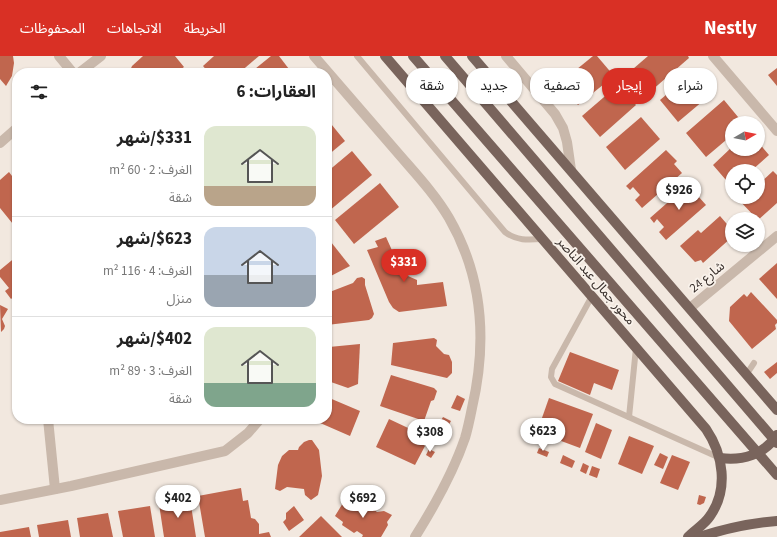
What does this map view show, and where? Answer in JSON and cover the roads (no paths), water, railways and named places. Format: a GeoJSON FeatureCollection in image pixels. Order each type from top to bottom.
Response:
{"type":"FeatureCollection","features":[{"type":"Feature","properties":{"kind":"main road","name":"محور جمال عبد الناصر"},"geometry":{"type":"LineString","coordinates":[[385,56],[706,429],[720,458],[722,481],[716,505],[710,516],[688,537]]}},
{"type":"Feature","properties":{"kind":"main road"},"geometry":{"type":"LineString","coordinates":[[413,56],[777,475]]}},
{"type":"Feature","properties":{"kind":"main road"},"geometry":{"type":"LineString","coordinates":[[445,56],[777,443]]}},
{"type":"Feature","properties":{"kind":"main road"},"geometry":{"type":"LineString","coordinates":[[472,56],[777,410]]}},
{"type":"Feature","properties":{"kind":"main road"},"geometry":{"type":"LineString","coordinates":[[720,458],[741,459],[751,456],[769,445],[777,435]]}},
{"type":"Feature","properties":{"kind":"main road"},"geometry":{"type":"LineString","coordinates":[[699,537],[722,530],[764,522],[777,522]]}},
{"type":"Feature","properties":{"kind":"street"},"geometry":{"type":"LineString","coordinates":[[59,56],[69,68]]}},
{"type":"Feature","properties":{"kind":"street"},"geometry":{"type":"LineString","coordinates":[[85,68],[101,56]]}},
{"type":"Feature","properties":{"kind":"street"},"geometry":{"type":"LineString","coordinates":[[314,56],[324,68]]}},
{"type":"Feature","properties":{"kind":"street"},"geometry":{"type":"LineString","coordinates":[[506,56],[555,114],[563,128],[567,142],[571,170]]}},
{"type":"Feature","properties":{"kind":"street"},"geometry":{"type":"LineString","coordinates":[[713,56],[777,131]]}},
{"type":"Feature","properties":{"kind":"street"},"geometry":{"type":"LineString","coordinates":[[332,77],[431,191],[452,223],[463,246],[474,277],[480,308],[480,348],[477,386],[466,436],[451,472],[432,509],[415,537]]}},
{"type":"Feature","properties":{"kind":"street"},"geometry":{"type":"LineString","coordinates":[[0,143],[12,132]]}},
{"type":"Feature","properties":{"kind":"street","name":"شارع 24"},"geometry":{"type":"LineString","coordinates":[[690,308],[777,236]]}},
{"type":"Feature","properties":{"kind":"street"},"geometry":{"type":"LineString","coordinates":[[49,424],[56,489]]}},
{"type":"Feature","properties":{"kind":"street"},"geometry":{"type":"LineString","coordinates":[[0,500],[225,451],[248,433],[256,424]]}},
{"type":"Feature","properties":{"kind":"lane"},"geometry":{"type":"LineString","coordinates":[[357,56],[505,232],[521,240],[543,239]]}},
{"type":"Feature","properties":{"kind":"lane"},"geometry":{"type":"LineString","coordinates":[[592,296],[552,369],[552,377],[555,384],[720,458]]}},
{"type":"Feature","properties":{"kind":"lane"},"geometry":{"type":"LineString","coordinates":[[630,417],[636,348]]}},
{"type":"Feature","properties":{"kind":"lane"},"geometry":{"type":"LineString","coordinates":[[746,375],[754,363]]}}]}
